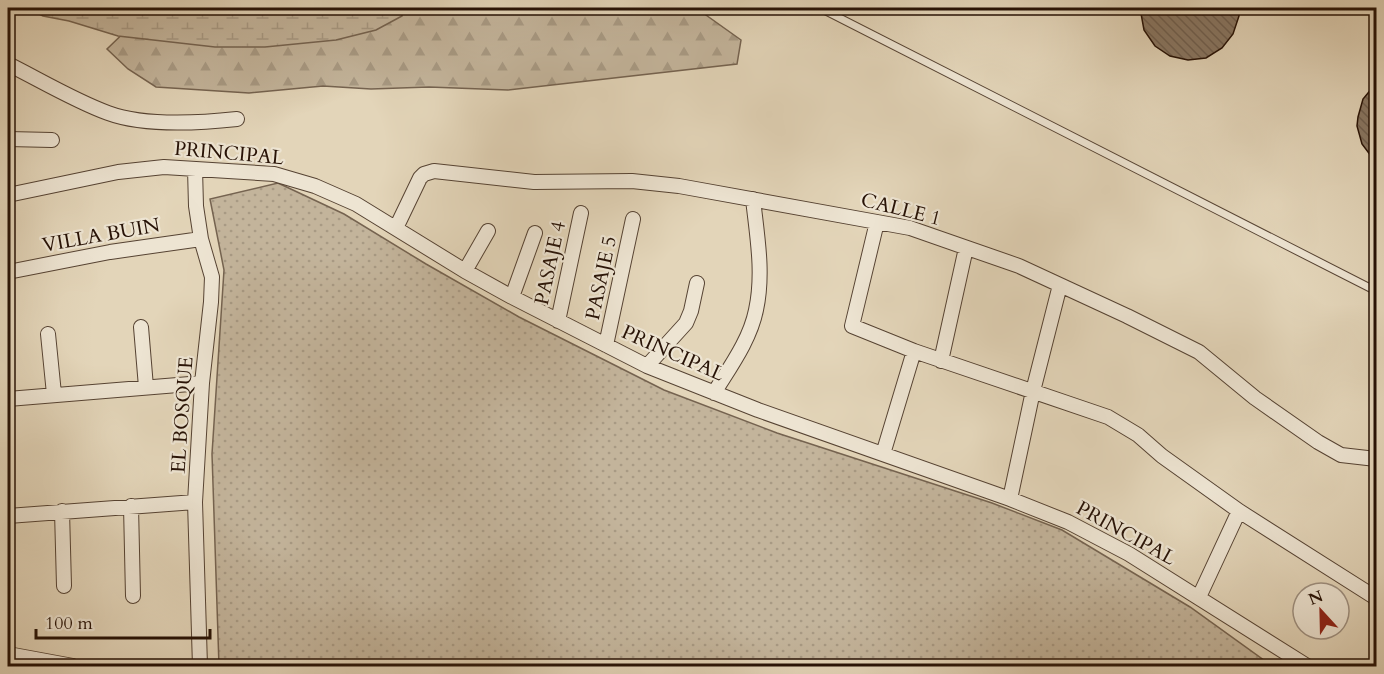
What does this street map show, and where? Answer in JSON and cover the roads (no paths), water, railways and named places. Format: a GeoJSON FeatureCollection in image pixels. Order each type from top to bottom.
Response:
{"type":"FeatureCollection","features":[{"type":"Feature","properties":{"kind":"street"},"geometry":{"type":"LineString","coordinates":[[8,64],[109,114],[183,122],[237,119]]}},
{"type":"Feature","properties":{"kind":"street"},"geometry":{"type":"LineString","coordinates":[[8,139],[52,140]]}},
{"type":"Feature","properties":{"kind":"street","name":"PRINCIPAL"},"geometry":{"type":"LineString","coordinates":[[8,195],[134,169],[164,167],[274,174],[315,186],[356,204],[465,271],[647,366],[714,393],[1068,522],[1130,554],[1307,666]]}},
{"type":"Feature","properties":{"kind":"street","name":"EL BOSQUE"},"geometry":{"type":"LineString","coordinates":[[195,169],[196,206],[201,238],[212,277],[212,302],[202,383],[195,502],[200,666]]}},
{"type":"Feature","properties":{"kind":"street","name":"CALLE 1"},"geometry":{"type":"LineString","coordinates":[[396,228],[420,178],[434,171],[534,183],[632,181],[679,186],[910,228],[1019,266],[1199,352],[1256,398],[1318,442],[1341,455],[1377,459]]}},
{"type":"Feature","properties":{"kind":"street"},"geometry":{"type":"LineString","coordinates":[[714,393],[741,350],[756,311],[760,268],[753,199]]}},
{"type":"Feature","properties":{"kind":"street","name":"PASAJE 4"},"geometry":{"type":"LineString","coordinates":[[558,321],[581,213]]}},
{"type":"Feature","properties":{"kind":"street","name":"PASAJE 5"},"geometry":{"type":"LineString","coordinates":[[606,345],[633,219]]}},
{"type":"Feature","properties":{"kind":"street"},"geometry":{"type":"LineString","coordinates":[[877,222],[852,326],[942,361],[1090,410],[1124,427],[1239,511],[1377,598]]}},
{"type":"Feature","properties":{"kind":"street"},"geometry":{"type":"LineString","coordinates":[[465,271],[488,231]]}},
{"type":"Feature","properties":{"kind":"street"},"geometry":{"type":"LineString","coordinates":[[512,297],[535,233]]}},
{"type":"Feature","properties":{"kind":"street","name":"VILLA BUIN"},"geometry":{"type":"LineString","coordinates":[[8,272],[110,252],[201,238]]}},
{"type":"Feature","properties":{"kind":"street"},"geometry":{"type":"LineString","coordinates":[[942,361],[966,248]]}},
{"type":"Feature","properties":{"kind":"street"},"geometry":{"type":"LineString","coordinates":[[647,366],[687,323],[692,311],[697,283]]}},
{"type":"Feature","properties":{"kind":"street"},"geometry":{"type":"LineString","coordinates":[[1010,499],[1033,391],[1060,285]]}},
{"type":"Feature","properties":{"kind":"street"},"geometry":{"type":"LineString","coordinates":[[141,327],[146,387]]}},
{"type":"Feature","properties":{"kind":"street"},"geometry":{"type":"LineString","coordinates":[[48,334],[54,394]]}},
{"type":"Feature","properties":{"kind":"street"},"geometry":{"type":"LineString","coordinates":[[883,454],[914,351]]}},
{"type":"Feature","properties":{"kind":"street"},"geometry":{"type":"LineString","coordinates":[[8,399],[202,383]]}},
{"type":"Feature","properties":{"kind":"street"},"geometry":{"type":"LineString","coordinates":[[8,516],[195,502]]}},
{"type":"Feature","properties":{"kind":"street"},"geometry":{"type":"LineString","coordinates":[[131,506],[133,596]]}},
{"type":"Feature","properties":{"kind":"street"},"geometry":{"type":"LineString","coordinates":[[63,511],[64,586]]}},
{"type":"Feature","properties":{"kind":"street"},"geometry":{"type":"LineString","coordinates":[[1198,597],[1239,511]]}},
{"type":"Feature","properties":{"kind":"street"},"geometry":{"type":"LineString","coordinates":[[8,654],[73,666]]}},
{"type":"Feature","properties":{"kind":"lane"},"geometry":{"type":"LineString","coordinates":[[820,8],[1377,291]]}}]}
